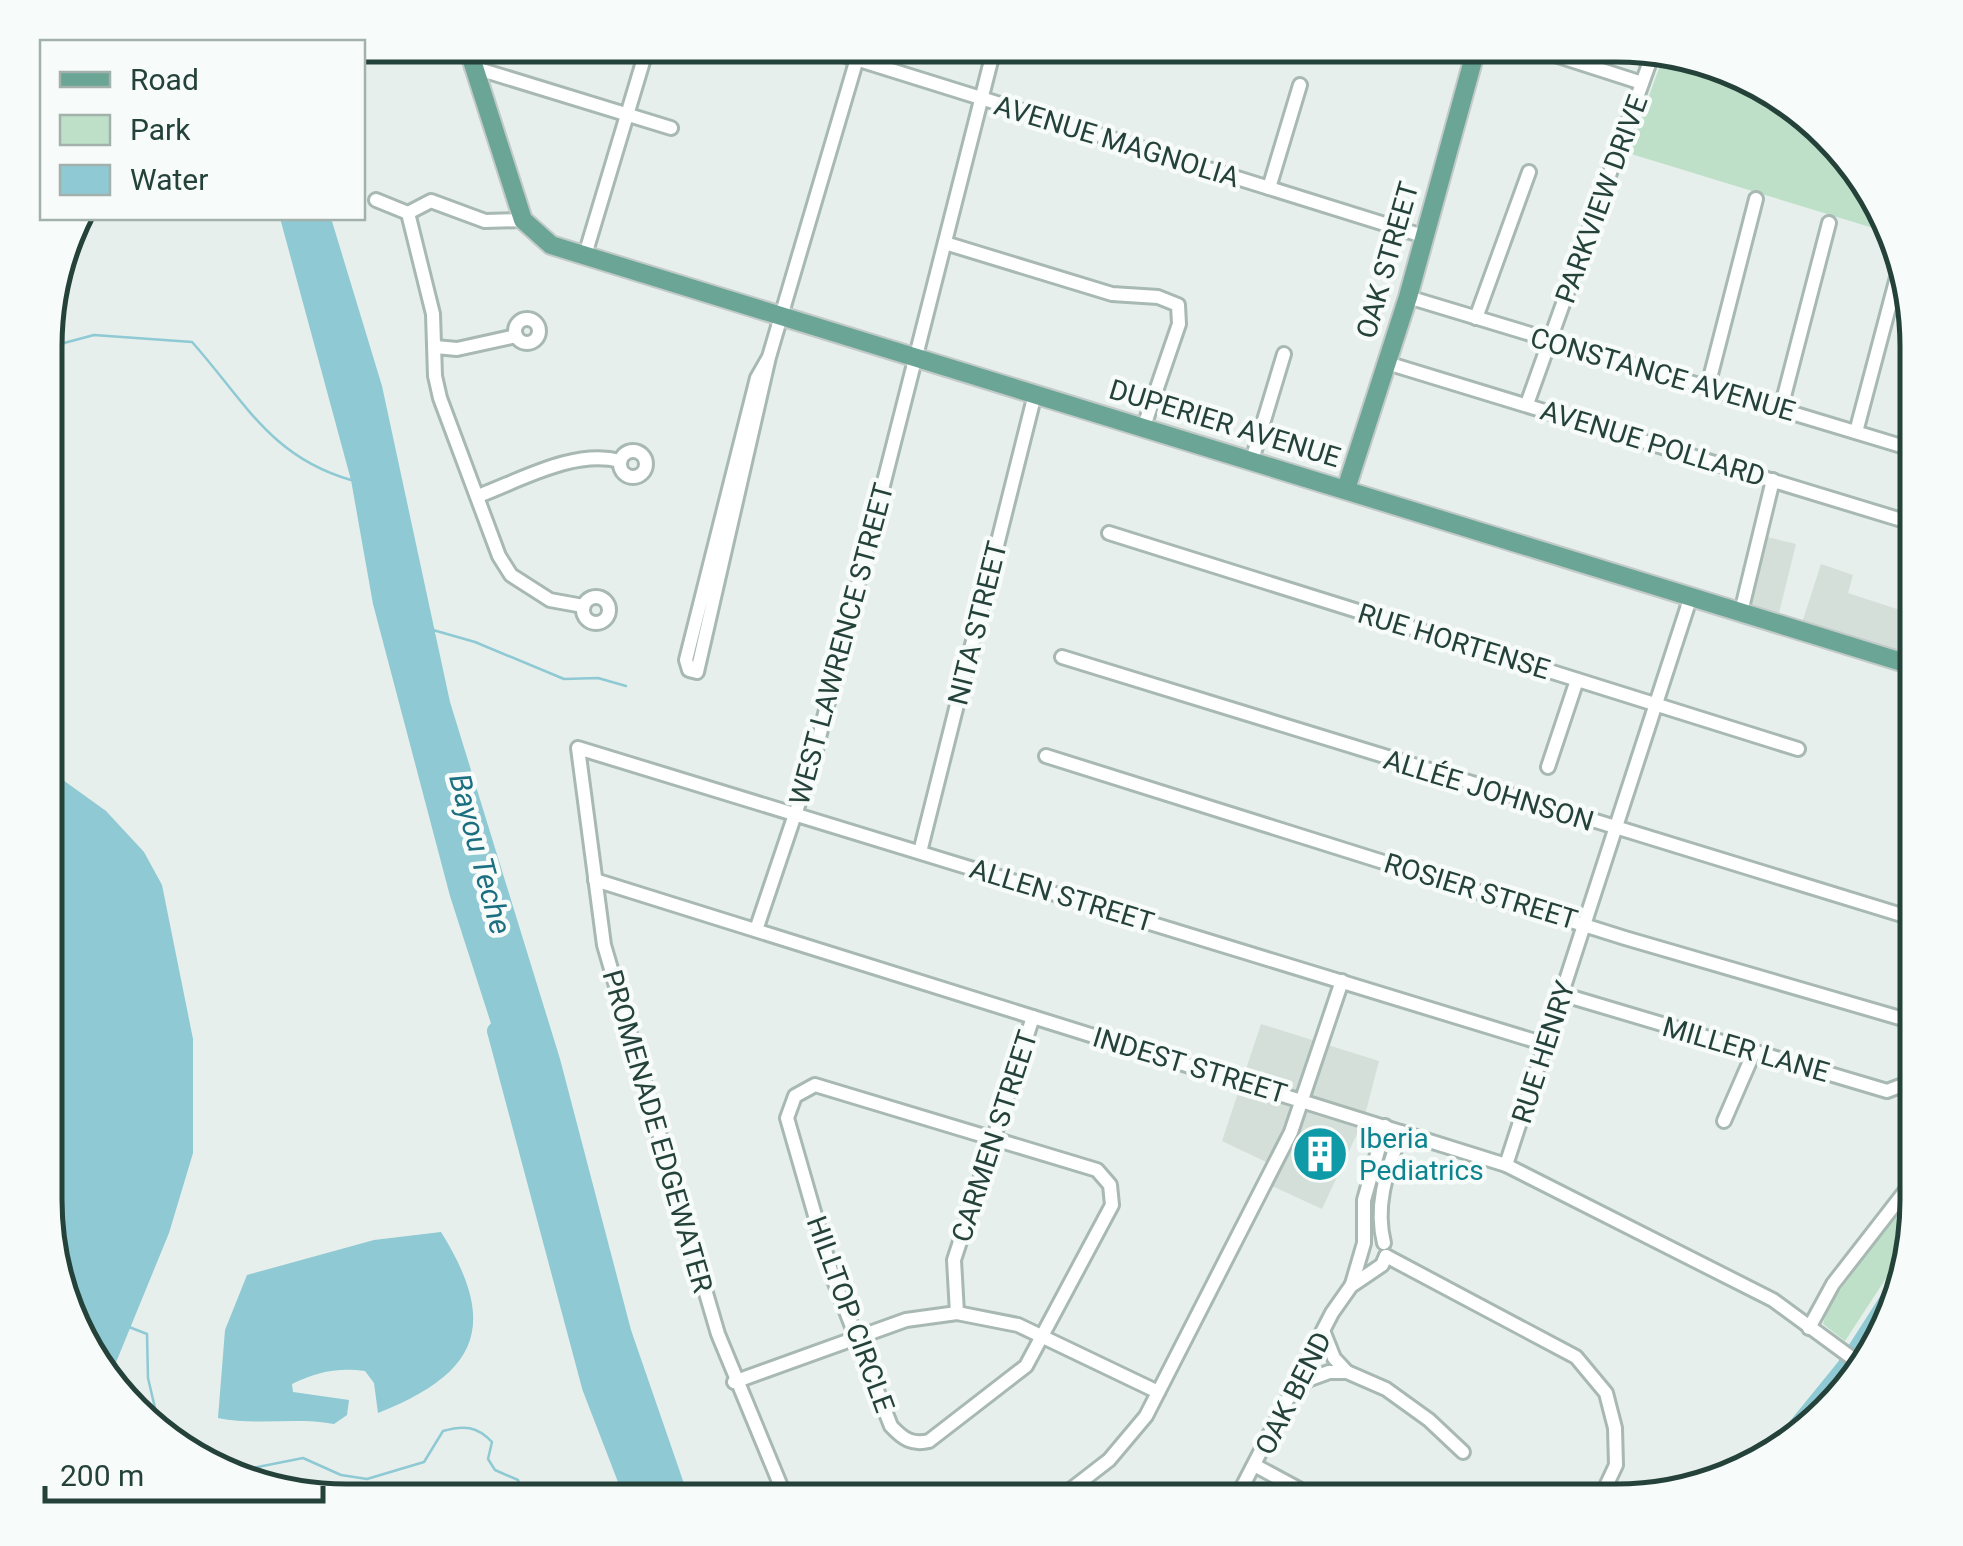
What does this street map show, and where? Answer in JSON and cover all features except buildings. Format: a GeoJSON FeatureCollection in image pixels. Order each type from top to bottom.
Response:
{"type":"FeatureCollection","features":[{"type":"Feature","properties":{"kind":"main road"},"geometry":{"type":"LineString","coordinates":[[471,62],[524,220]]}},
{"type":"Feature","properties":{"kind":"main road","name":"OAK STREET"},"geometry":{"type":"LineString","coordinates":[[1346,489],[1408,297],[1473,63]]}},
{"type":"Feature","properties":{"kind":"main road","name":"DUPERIER AVENUE"},"geometry":{"type":"LineString","coordinates":[[524,220],[541,240],[586,256],[1900,661]]}},
{"type":"Feature","properties":{"kind":"street"},"geometry":{"type":"LineString","coordinates":[[586,256],[644,62]]}},
{"type":"Feature","properties":{"kind":"street"},"geometry":{"type":"LineString","coordinates":[[704,614],[755,406],[856,62]]}},
{"type":"Feature","properties":{"kind":"street","name":"AVENUE MAGNOLIA"},"geometry":{"type":"LineString","coordinates":[[886,62],[981,99],[1423,236]]}},
{"type":"Feature","properties":{"kind":"street","name":"WEST LAWRENCE STREET"},"geometry":{"type":"LineString","coordinates":[[756,930],[818,742],[990,62]]}},
{"type":"Feature","properties":{"kind":"street"},"geometry":{"type":"LineString","coordinates":[[1580,63],[1642,83]]}},
{"type":"Feature","properties":{"kind":"street","name":"PARKVIEW DRIVE"},"geometry":{"type":"LineString","coordinates":[[1528,404],[1649,65]]}},
{"type":"Feature","properties":{"kind":"street"},"geometry":{"type":"LineString","coordinates":[[472,67],[671,128]]}},
{"type":"Feature","properties":{"kind":"street"},"geometry":{"type":"LineString","coordinates":[[1269,188],[1300,85]]}},
{"type":"Feature","properties":{"kind":"street"},"geometry":{"type":"LineString","coordinates":[[1476,318],[1530,172]]}},
{"type":"Feature","properties":{"kind":"street"},"geometry":{"type":"LineString","coordinates":[[1708,386],[1756,199]]}},
{"type":"Feature","properties":{"kind":"street"},"geometry":{"type":"LineString","coordinates":[[376,200],[408,213],[431,201],[485,221],[524,220]]}},
{"type":"Feature","properties":{"kind":"street"},"geometry":{"type":"LineString","coordinates":[[408,213],[433,314],[440,398],[499,556],[512,576],[550,600],[584,606]]}},
{"type":"Feature","properties":{"kind":"street"},"geometry":{"type":"LineString","coordinates":[[1781,408],[1829,224]]}},
{"type":"Feature","properties":{"kind":"street"},"geometry":{"type":"LineString","coordinates":[[945,243],[1112,294],[1158,297],[1178,305],[1179,324],[1144,426]]}},
{"type":"Feature","properties":{"kind":"street"},"geometry":{"type":"LineString","coordinates":[[1856,432],[1894,288]]}},
{"type":"Feature","properties":{"kind":"street","name":"CONSTANCE AVENUE"},"geometry":{"type":"LineString","coordinates":[[1408,297],[1900,445]]}},
{"type":"Feature","properties":{"kind":"street"},"geometry":{"type":"LineString","coordinates":[[435,346],[457,349],[516,336]]}},
{"type":"Feature","properties":{"kind":"street"},"geometry":{"type":"LineString","coordinates":[[1252,460],[1284,354]]}},
{"type":"Feature","properties":{"kind":"street","name":"AVENUE POLLARD"},"geometry":{"type":"LineString","coordinates":[[1387,362],[1900,518]]}},
{"type":"Feature","properties":{"kind":"street","name":"NITA STREET"},"geometry":{"type":"LineString","coordinates":[[920,852],[1034,394]]}},
{"type":"Feature","properties":{"kind":"street"},"geometry":{"type":"LineString","coordinates":[[478,496],[581,458],[602,456],[620,461]]}},
{"type":"Feature","properties":{"kind":"street"},"geometry":{"type":"LineString","coordinates":[[1741,612],[1774,480]]}},
{"type":"Feature","properties":{"kind":"street","name":"RUE HORTENSE"},"geometry":{"type":"LineString","coordinates":[[1109,533],[1798,749]]}},
{"type":"Feature","properties":{"kind":"street","name":"RUE HENRY"},"geometry":{"type":"LineString","coordinates":[[1506,1165],[1691,596]]}},
{"type":"Feature","properties":{"kind":"street","name":"ALLÉE JOHNSON"},"geometry":{"type":"LineString","coordinates":[[1062,657],[1900,915]]}},
{"type":"Feature","properties":{"kind":"street"},"geometry":{"type":"LineString","coordinates":[[1548,767],[1577,680]]}},
{"type":"Feature","properties":{"kind":"street","name":"ALLEN STREET"},"geometry":{"type":"LineString","coordinates":[[578,748],[1545,1044]]}},
{"type":"Feature","properties":{"kind":"street","name":"PROMENADE EDGEWATER"},"geometry":{"type":"LineString","coordinates":[[578,748],[604,945],[734,1382],[779,1483]]}},
{"type":"Feature","properties":{"kind":"street","name":"ROSIER STREET"},"geometry":{"type":"LineString","coordinates":[[1046,756],[1900,1018]]}},
{"type":"Feature","properties":{"kind":"street","name":"INDEST STREET"},"geometry":{"type":"LineString","coordinates":[[595,880],[1506,1165],[1773,1300],[1852,1358]]}},
{"type":"Feature","properties":{"kind":"street"},"geometry":{"type":"LineString","coordinates":[[1077,1484],[1124,1445],[1158,1392],[1292,1132],[1342,982]]}},
{"type":"Feature","properties":{"kind":"street","name":"MILLER LANE"},"geometry":{"type":"LineString","coordinates":[[1562,994],[1887,1091],[1900,1086]]}},
{"type":"Feature","properties":{"kind":"street","name":"CARMEN STREET"},"geometry":{"type":"LineString","coordinates":[[958,1313],[954,1260],[1033,1018]]}},
{"type":"Feature","properties":{"kind":"street"},"geometry":{"type":"LineString","coordinates":[[1724,1121],[1754,1052]]}},
{"type":"Feature","properties":{"kind":"street","name":"HILLTOP CIRCLE"},"geometry":{"type":"LineString","coordinates":[[826,1086],[992,1138],[1097,1170],[1110,1184],[1112,1205],[1046,1338],[1026,1366],[939,1436],[917,1444],[902,1438],[891,1426],[854,1338],[787,1118],[795,1096],[804,1088],[826,1086]]}},
{"type":"Feature","properties":{"kind":"street","name":"OAK BEND"},"geometry":{"type":"LineString","coordinates":[[1245,1484],[1351,1286],[1364,1244],[1364,1200],[1385,1126]]}},
{"type":"Feature","properties":{"kind":"street"},"geometry":{"type":"LineString","coordinates":[[1385,1250],[1378,1219],[1380,1197],[1402,1132]]}},
{"type":"Feature","properties":{"kind":"street"},"geometry":{"type":"LineString","coordinates":[[1809,1328],[1847,1265],[1900,1198]]}},
{"type":"Feature","properties":{"kind":"street"},"geometry":{"type":"LineString","coordinates":[[1364,1244],[1385,1250],[1576,1357],[1606,1394],[1615,1428],[1616,1466],[1608,1484]]}},
{"type":"Feature","properties":{"kind":"street","name":"OAK BEND"},"geometry":{"type":"LineString","coordinates":[[1351,1286],[1382,1265],[1385,1250]]}},
{"type":"Feature","properties":{"kind":"street"},"geometry":{"type":"LineString","coordinates":[[734,1382],[906,1320],[958,1313],[1018,1326],[1158,1392]]}},
{"type":"Feature","properties":{"kind":"street"},"geometry":{"type":"LineString","coordinates":[[1324,1333],[1334,1358],[1347,1372]]}},
{"type":"Feature","properties":{"kind":"street"},"geometry":{"type":"LineString","coordinates":[[1299,1383],[1329,1372],[1347,1372],[1386,1389],[1429,1420],[1463,1452]]}},
{"type":"Feature","properties":{"kind":"street"},"geometry":{"type":"LineString","coordinates":[[1256,1466],[1289,1484]]}},
{"type":"Feature","properties":{"kind":"shaded area"},"geometry":{"type":"Polygon","coordinates":[[[1763,536],[1796,544],[1779,613],[1747,605],[1763,536]]]}},
{"type":"Feature","properties":{"kind":"shaded area"},"geometry":{"type":"Polygon","coordinates":[[[1821,564],[1853,575],[1848,593],[1900,610],[1900,659],[1801,626],[1821,564]]]}},
{"type":"Feature","properties":{"kind":"shaded area"},"geometry":{"type":"Polygon","coordinates":[[[1261,1024],[1379,1061],[1364,1119],[1322,1209],[1272,1186],[1279,1168],[1222,1141],[1261,1024]]]}},
{"type":"Feature","properties":{"kind":"green space"},"geometry":{"type":"Polygon","coordinates":[[[1660,66],[1690,72],[1758,101],[1804,133],[1853,189],[1874,228],[1628,153],[1660,66]]]}},
{"type":"Feature","properties":{"kind":"green space"},"geometry":{"type":"Polygon","coordinates":[[[1900,1210],[1890,1272],[1845,1341],[1823,1324],[1828,1306],[1900,1210]]]}},
{"type":"Feature","properties":{"kind":"water"},"geometry":{"type":"Polygon","coordinates":[[[281,220],[332,220],[382,386],[450,702],[560,1059],[631,1330],[684,1483],[634,1483],[599,1395],[542,1182],[450,896],[373,604],[351,480],[281,220]]]}},
{"type":"Feature","properties":{"kind":"water"},"geometry":{"type":"Polygon","coordinates":[[[62,780],[106,811],[144,852],[162,885],[193,1039],[193,1153],[169,1233],[115,1364],[78,1291],[63,1218],[62,780]]]}},
{"type":"Feature","properties":{"kind":"water"},"geometry":{"type":"Polygon","coordinates":[[[441,1232],[470,1294],[473,1320],[469,1342],[458,1363],[439,1381],[378,1413],[374,1383],[365,1371],[327,1372],[292,1384],[293,1392],[349,1400],[347,1415],[334,1424],[218,1418],[225,1330],[247,1275],[374,1240],[441,1232]]]}},
{"type":"Feature","properties":{"kind":"water"},"geometry":{"type":"Polygon","coordinates":[[[1886,1287],[1853,1357],[1830,1387],[1784,1428],[1838,1362],[1886,1287]]]}},
{"type":"Feature","properties":{"kind":"waterway"},"geometry":{"type":"LineString","coordinates":[[62,345],[94,335],[192,342],[279,442],[323,470],[351,480]]}},
{"type":"Feature","properties":{"kind":"waterway"},"geometry":{"type":"LineString","coordinates":[[433,630],[475,642],[564,679],[598,678],[626,686]]}},
{"type":"Feature","properties":{"kind":"waterway","name":"Bayou Teche"},"geometry":{"type":"LineString","coordinates":[[496,1031],[591,1387],[628,1483]]}},
{"type":"Feature","properties":{"kind":"waterway"},"geometry":{"type":"LineString","coordinates":[[129,1327],[147,1334],[148,1378],[156,1410]]}},
{"type":"Feature","properties":{"kind":"waterway"},"geometry":{"type":"LineString","coordinates":[[255,1468],[303,1458],[341,1475],[367,1479],[424,1462],[443,1431],[464,1428],[475,1430],[492,1442],[488,1459],[495,1470],[519,1483]]}},
{"type":"Feature","properties":{"kind":"place","name":"Iberia Pediatrics"},"geometry":{"type":"Point","coordinates":[1320,1154]}}]}
